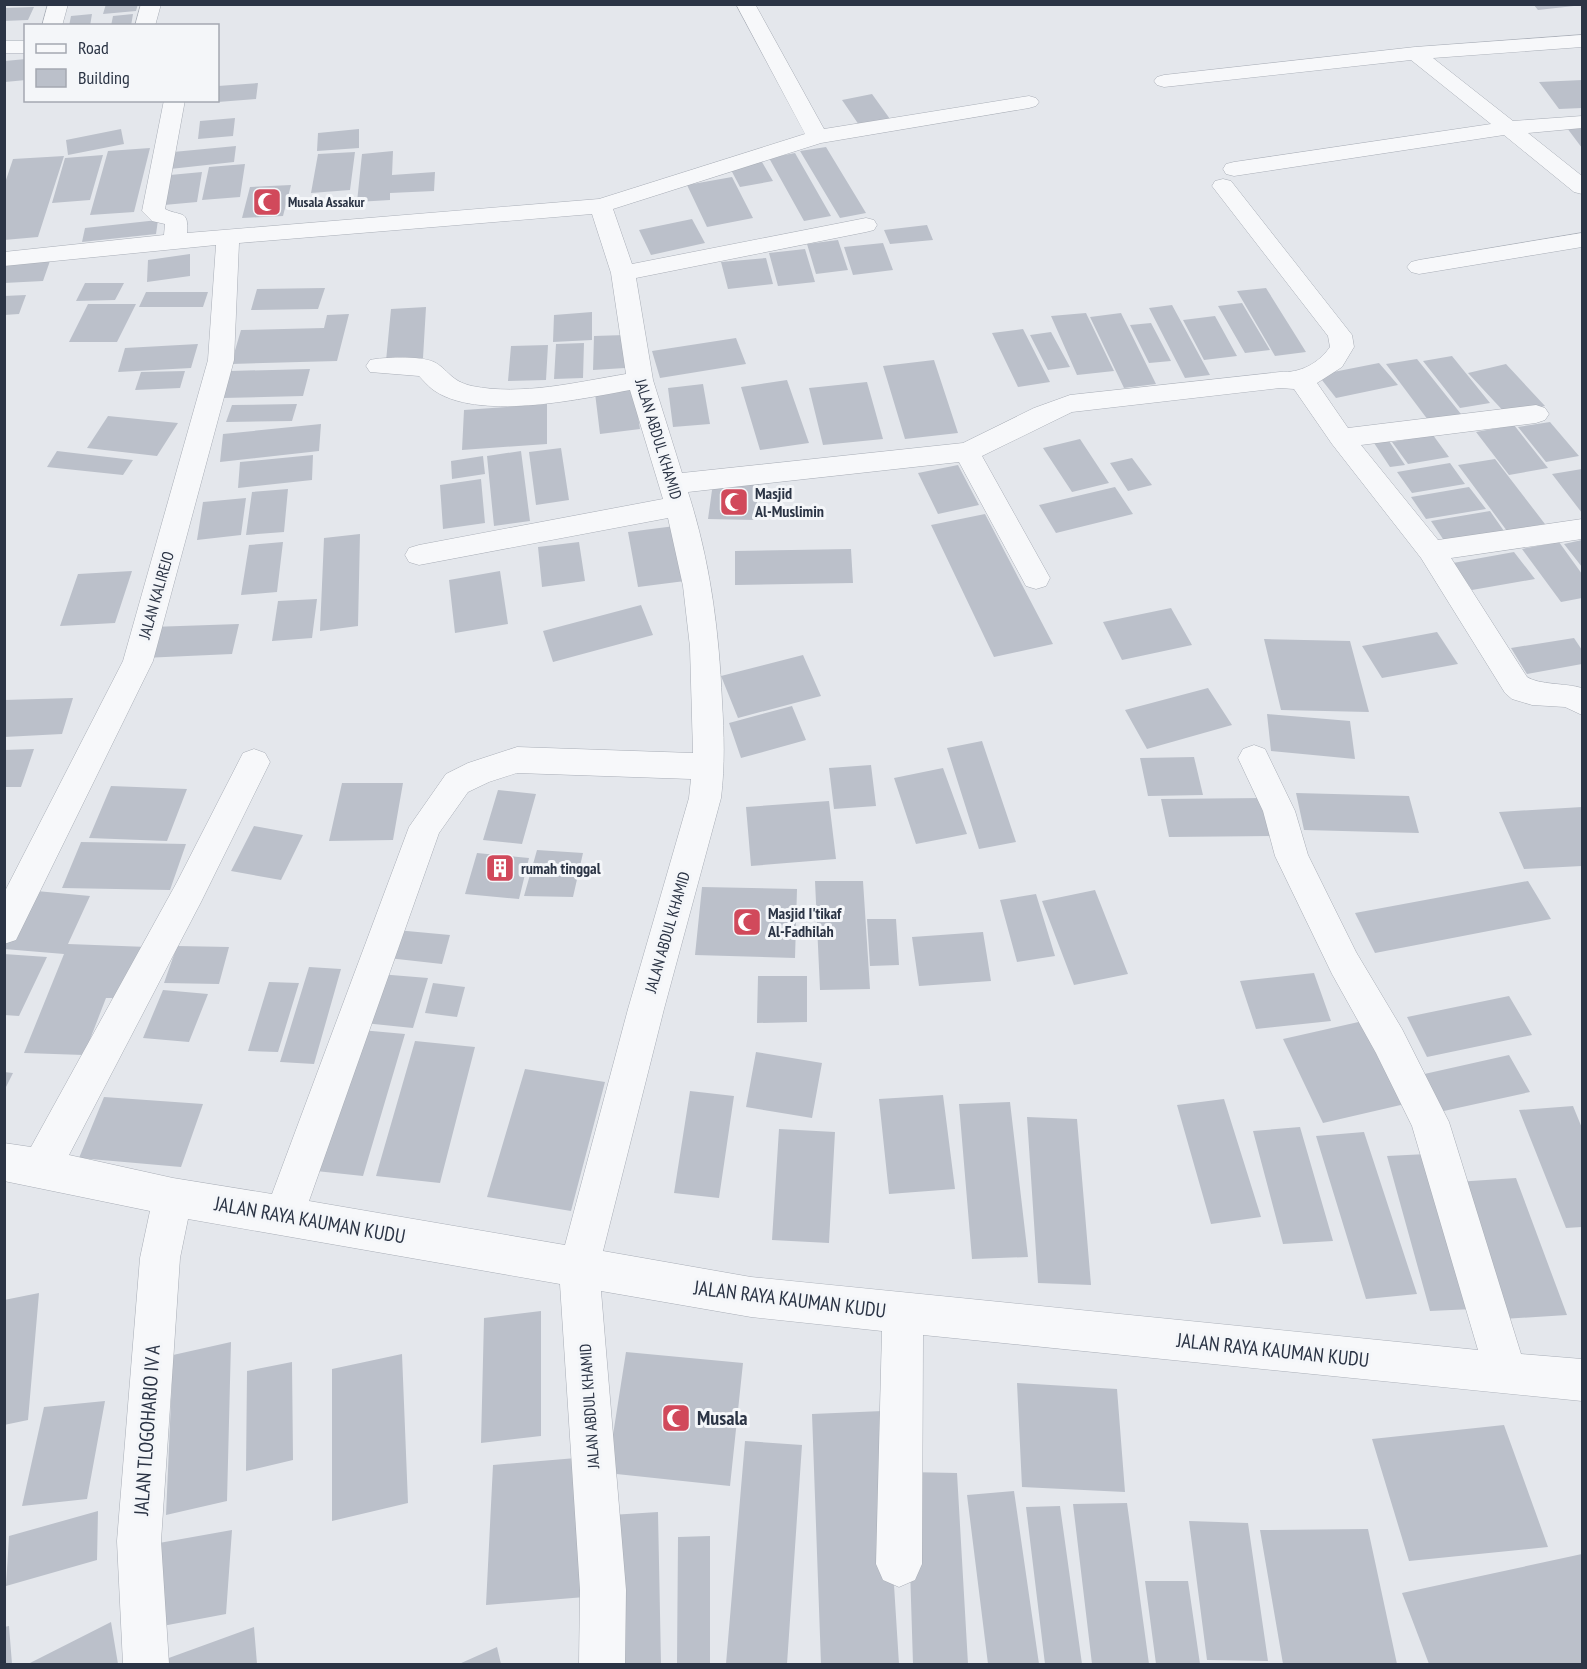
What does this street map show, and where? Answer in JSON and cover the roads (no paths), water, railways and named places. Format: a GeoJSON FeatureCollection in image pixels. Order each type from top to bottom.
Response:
{"type":"FeatureCollection","features":[{"type":"Feature","properties":{"kind":"street"},"geometry":{"type":"LineString","coordinates":[[53,24],[58,4]]}},
{"type":"Feature","properties":{"kind":"street"},"geometry":{"type":"LineString","coordinates":[[146,24],[151,4]]}},
{"type":"Feature","properties":{"kind":"street"},"geometry":{"type":"LineString","coordinates":[[745,4],[817,137]]}},
{"type":"Feature","properties":{"kind":"street"},"geometry":{"type":"LineString","coordinates":[[1164,81],[1415,52],[1582,41]]}},
{"type":"Feature","properties":{"kind":"street"},"geometry":{"type":"LineString","coordinates":[[4,47],[24,47]]}},
{"type":"Feature","properties":{"kind":"street"},"geometry":{"type":"LineString","coordinates":[[1415,52],[1582,188]]}},
{"type":"Feature","properties":{"kind":"street"},"geometry":{"type":"LineString","coordinates":[[175,102],[153,211],[160,216],[177,220],[175,241]]}},
{"type":"Feature","properties":{"kind":"street"},"geometry":{"type":"LineString","coordinates":[[4,259],[175,241],[601,206],[817,137],[1029,102]]}},
{"type":"Feature","properties":{"kind":"street"},"geometry":{"type":"LineString","coordinates":[[419,555],[675,495],[967,452],[987,444],[1043,413],[1070,404],[1280,380],[1302,381],[1338,355],[1342,347],[1340,335],[1229,177],[1509,128],[1582,122]]}},
{"type":"Feature","properties":{"kind":"street","name":"JALAN ABDUL KHAMID"},"geometry":{"type":"LineString","coordinates":[[601,206],[623,273],[640,380],[675,495],[697,586],[705,647],[709,766],[705,798],[646,1009],[579,1267],[603,1590],[602,1665]]}},
{"type":"Feature","properties":{"kind":"street"},"geometry":{"type":"LineString","coordinates":[[623,273],[866,225]]}},
{"type":"Feature","properties":{"kind":"street","name":"JALAN KALIREJO"},"geometry":{"type":"LineString","coordinates":[[4,930],[138,661],[221,360],[228,237]]}},
{"type":"Feature","properties":{"kind":"street"},"geometry":{"type":"LineString","coordinates":[[1419,267],[1582,240]]}},
{"type":"Feature","properties":{"kind":"street"},"geometry":{"type":"LineString","coordinates":[[379,366],[426,368],[431,378],[443,386],[493,399],[516,398],[640,380]]}},
{"type":"Feature","properties":{"kind":"street"},"geometry":{"type":"LineString","coordinates":[[1302,381],[1341,438],[1431,551],[1520,688],[1528,693],[1572,696],[1582,703]]}},
{"type":"Feature","properties":{"kind":"street"},"geometry":{"type":"LineString","coordinates":[[1341,438],[1536,414]]}},
{"type":"Feature","properties":{"kind":"street"},"geometry":{"type":"LineString","coordinates":[[967,452],[1036,578]]}},
{"type":"Feature","properties":{"kind":"street"},"geometry":{"type":"LineString","coordinates":[[1431,551],[1582,529]]}},
{"type":"Feature","properties":{"kind":"street"},"geometry":{"type":"LineString","coordinates":[[1254,758],[1279,811],[1292,856],[1344,963],[1389,1041],[1430,1122],[1506,1374]]}},
{"type":"Feature","properties":{"kind":"street"},"geometry":{"type":"LineString","coordinates":[[284,1215],[425,827],[457,783],[479,772],[517,760],[709,766]]}},
{"type":"Feature","properties":{"kind":"street"},"geometry":{"type":"LineString","coordinates":[[23,1165],[189,892],[254,762]]}},
{"type":"Feature","properties":{"kind":"street","name":"JALAN RAYA KAUMAN KUDU"},"geometry":{"type":"LineString","coordinates":[[23,1165],[173,1197],[751,1297],[1582,1380]]}},
{"type":"Feature","properties":{"kind":"street","name":"JALAN TLOGOHARJO IV A"},"geometry":{"type":"LineString","coordinates":[[146,1665],[139,1541],[160,1258],[173,1197]]}},
{"type":"Feature","properties":{"kind":"street"},"geometry":{"type":"LineString","coordinates":[[899,1564],[903,1312]]}},
{"type":"Feature","properties":{"kind":"place","name":"Musala Assakur"},"geometry":{"type":"Point","coordinates":[267,202]}},
{"type":"Feature","properties":{"kind":"place","name":"Masjid Al-Muslimin"},"geometry":{"type":"Point","coordinates":[734,502]}},
{"type":"Feature","properties":{"kind":"place","name":"rumah tinggal"},"geometry":{"type":"Point","coordinates":[500,868]}},
{"type":"Feature","properties":{"kind":"place","name":"Masjid I'tikaf Al-Fadhilah"},"geometry":{"type":"Point","coordinates":[747,922]}},
{"type":"Feature","properties":{"kind":"place","name":"Musala"},"geometry":{"type":"Point","coordinates":[676,1418]}}]}
